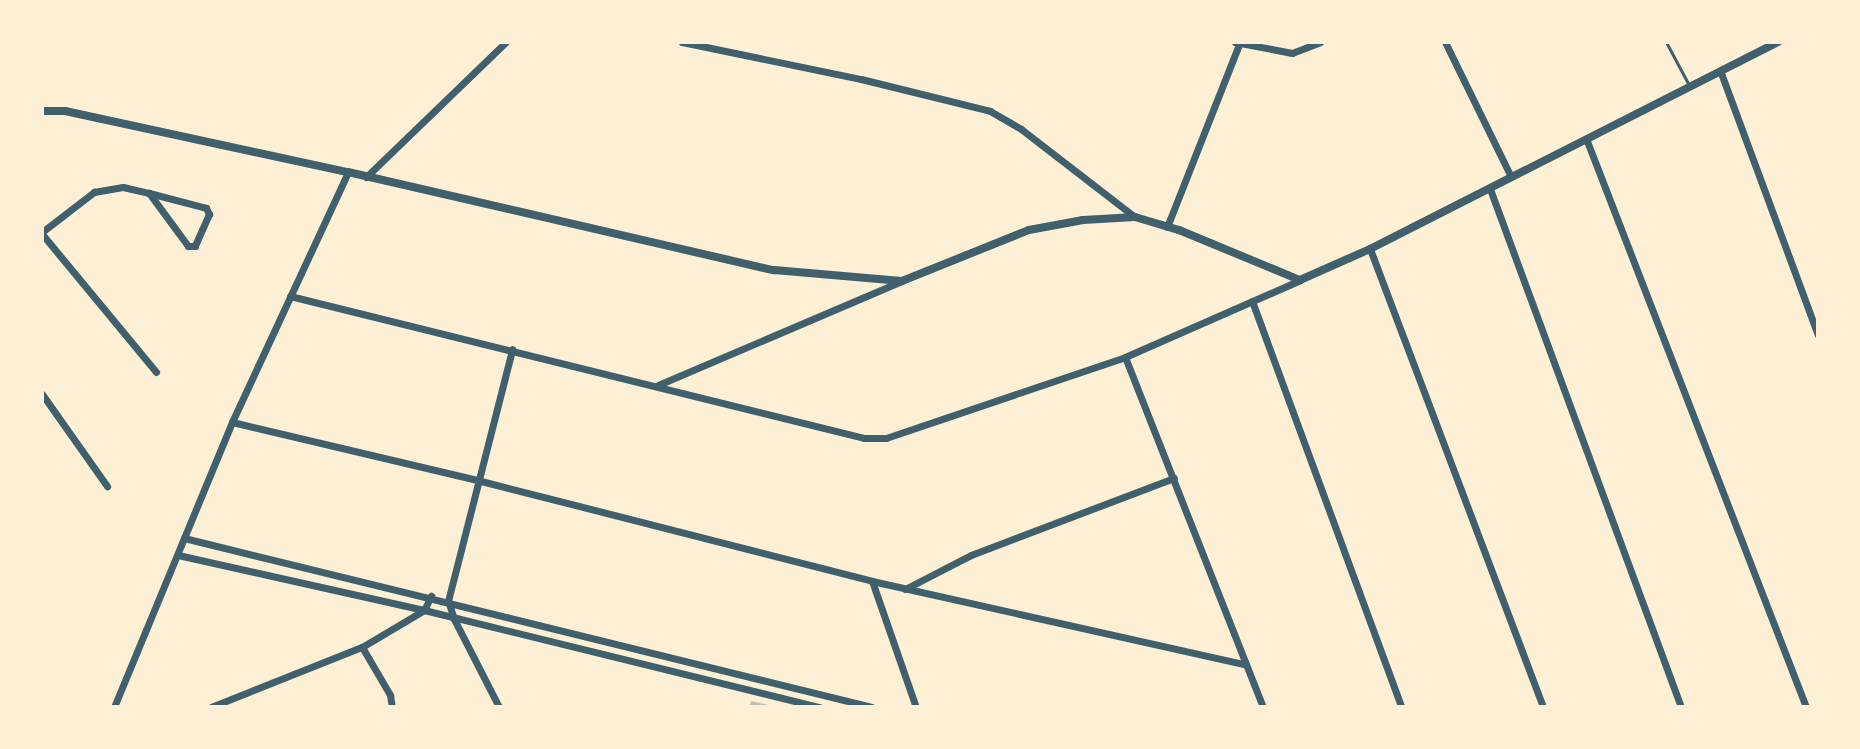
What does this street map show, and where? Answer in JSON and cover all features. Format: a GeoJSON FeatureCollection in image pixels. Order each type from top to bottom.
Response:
{"type":"FeatureCollection","features":[{"type":"Feature","properties":{"kind":"street"},"geometry":{"type":"LineString","coordinates":[[366,177],[506,42]]}},
{"type":"Feature","properties":{"kind":"street"},"geometry":{"type":"LineString","coordinates":[[682,42],[861,79],[990,111],[1021,129],[1135,217],[1300,280]]}},
{"type":"Feature","properties":{"kind":"street"},"geometry":{"type":"LineString","coordinates":[[1167,227],[1238,43],[1292,53],[1320,42]]}},
{"type":"Feature","properties":{"kind":"street"},"geometry":{"type":"LineString","coordinates":[[1445,42],[1511,177]]}},
{"type":"Feature","properties":{"kind":"street"},"geometry":{"type":"LineString","coordinates":[[290,296],[864,438],[886,438],[1125,357],[1370,249],[1775,43]]}},
{"type":"Feature","properties":{"kind":"street"},"geometry":{"type":"LineString","coordinates":[[1721,73],[1817,332]]}},
{"type":"Feature","properties":{"kind":"street"},"geometry":{"type":"LineString","coordinates":[[42,111],[65,111],[348,172],[774,270],[902,281]]}},
{"type":"Feature","properties":{"kind":"street"},"geometry":{"type":"LineString","coordinates":[[1587,141],[1806,707]]}},
{"type":"Feature","properties":{"kind":"street"},"geometry":{"type":"LineString","coordinates":[[114,707],[232,422],[348,172]]}},
{"type":"Feature","properties":{"kind":"street"},"geometry":{"type":"LineString","coordinates":[[149,193],[188,246],[195,246],[209,214],[206,208],[149,193],[123,187],[94,192],[42,233],[156,372]]}},
{"type":"Feature","properties":{"kind":"street"},"geometry":{"type":"LineString","coordinates":[[1490,189],[1681,707]]}},
{"type":"Feature","properties":{"kind":"street"},"geometry":{"type":"LineString","coordinates":[[658,385],[1029,230],[1083,220],[1135,217]]}},
{"type":"Feature","properties":{"kind":"street"},"geometry":{"type":"LineString","coordinates":[[1370,249],[1543,707]]}},
{"type":"Feature","properties":{"kind":"street"},"geometry":{"type":"LineString","coordinates":[[1252,301],[1401,707]]}},
{"type":"Feature","properties":{"kind":"street"},"geometry":{"type":"LineString","coordinates":[[499,707],[448,601],[512,349]]}},
{"type":"Feature","properties":{"kind":"street"},"geometry":{"type":"LineString","coordinates":[[1125,357],[1263,707]]}},
{"type":"Feature","properties":{"kind":"street"},"geometry":{"type":"LineString","coordinates":[[42,394],[107,486]]}},
{"type":"Feature","properties":{"kind":"street"},"geometry":{"type":"LineString","coordinates":[[232,422],[477,480],[905,589],[1244,664]]}},
{"type":"Feature","properties":{"kind":"street"},"geometry":{"type":"LineString","coordinates":[[905,589],[971,555],[1174,478]]}},
{"type":"Feature","properties":{"kind":"street"},"geometry":{"type":"LineString","coordinates":[[184,538],[431,596],[872,707]]}},
{"type":"Feature","properties":{"kind":"street"},"geometry":{"type":"LineString","coordinates":[[178,555],[424,610],[820,707]]}},
{"type":"Feature","properties":{"kind":"street"},"geometry":{"type":"LineString","coordinates":[[872,581],[916,707]]}},
{"type":"Feature","properties":{"kind":"street"},"geometry":{"type":"LineString","coordinates":[[211,707],[362,647],[424,610],[431,596]]}},
{"type":"Feature","properties":{"kind":"street"},"geometry":{"type":"LineString","coordinates":[[362,647],[390,695],[392,707]]}},
{"type":"Feature","properties":{"kind":"lane"},"geometry":{"type":"LineString","coordinates":[[1666,42],[1691,88]]}},
{"type":"Feature","properties":{"kind":"building"},"geometry":{"type":"Polygon","coordinates":[[[751,701],[773,706],[773,707],[749,707],[751,701]]]}}]}
